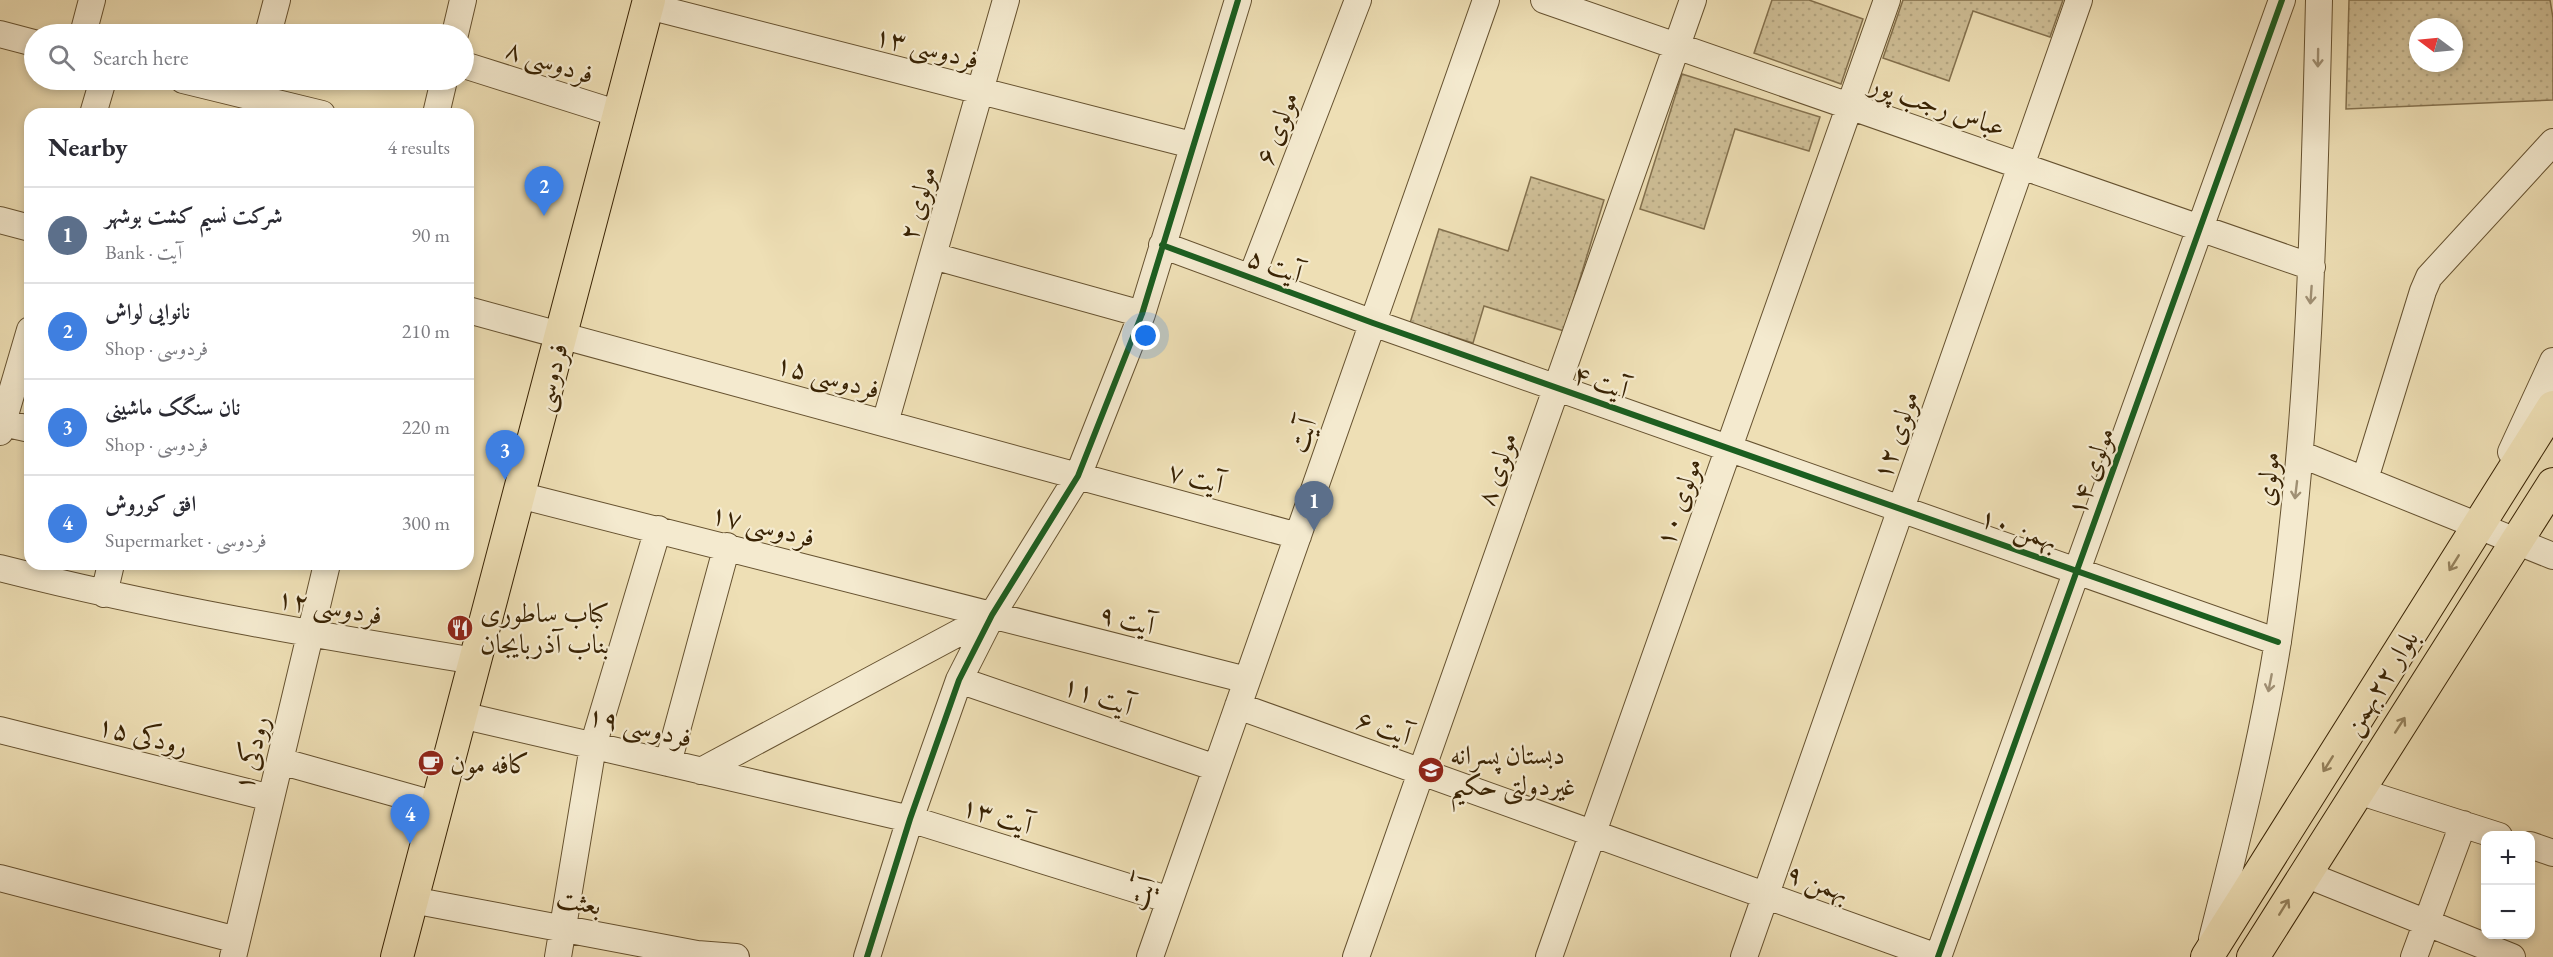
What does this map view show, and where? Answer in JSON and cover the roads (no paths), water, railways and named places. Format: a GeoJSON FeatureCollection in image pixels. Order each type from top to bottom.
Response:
{"type":"FeatureCollection","features":[{"type":"Feature","properties":{"kind":"main road","name":"فردوسی"},"geometry":{"type":"LineString","coordinates":[[397,957],[649,2]]}},
{"type":"Feature","properties":{"kind":"main road","name":"بلوار ۲۲بهمن"},"geometry":{"type":"LineString","coordinates":[[2207,957],[2553,407]]}},
{"type":"Feature","properties":{"kind":"main road","name":"بلوار ۲۲بهمن"},"geometry":{"type":"LineString","coordinates":[[2253,957],[2553,484]]}},
{"type":"Feature","properties":{"kind":"street"},"geometry":{"type":"LineString","coordinates":[[86,24],[92,0]]}},
{"type":"Feature","properties":{"kind":"street"},"geometry":{"type":"LineString","coordinates":[[271,24],[277,0]]}},
{"type":"Feature","properties":{"kind":"street"},"geometry":{"type":"LineString","coordinates":[[457,24],[463,0]]}},
{"type":"Feature","properties":{"kind":"street","name":"مولوی ۲"},"geometry":{"type":"LineString","coordinates":[[885,423],[1006,0]]}},
{"type":"Feature","properties":{"kind":"street"},"geometry":{"type":"LineString","coordinates":[[867,957],[910,819],[959,680],[992,615],[1078,476],[1142,314],[1238,0]]}},
{"type":"Feature","properties":{"kind":"street","name":"مولوی ۶"},"geometry":{"type":"LineString","coordinates":[[1251,278],[1358,0]]}},
{"type":"Feature","properties":{"kind":"street","name":"آیت"},"geometry":{"type":"LineString","coordinates":[[1150,957],[1486,0]]}},
{"type":"Feature","properties":{"kind":"street","name":"عباس رجب پور"},"geometry":{"type":"LineString","coordinates":[[1544,0],[2312,267]]}},
{"type":"Feature","properties":{"kind":"street","name":"مولوی ۸"},"geometry":{"type":"LineString","coordinates":[[1356,957],[1693,0]]}},
{"type":"Feature","properties":{"kind":"street","name":"مولوی ۱۰"},"geometry":{"type":"LineString","coordinates":[[1549,957],[1887,0]]}},
{"type":"Feature","properties":{"kind":"street","name":"مولوی ۱۲"},"geometry":{"type":"LineString","coordinates":[[1744,957],[2079,0]]}},
{"type":"Feature","properties":{"kind":"street","name":"مولوی ۱۴"},"geometry":{"type":"LineString","coordinates":[[1937,957],[2282,0]]}},
{"type":"Feature","properties":{"kind":"street","name":"مولوی"},"geometry":{"type":"LineString","coordinates":[[2207,957],[2245,813],[2278,642],[2300,454],[2312,267],[2319,0]]}},
{"type":"Feature","properties":{"kind":"street","name":"فردوسی ۱۳"},"geometry":{"type":"LineString","coordinates":[[649,2],[1192,145]]}},
{"type":"Feature","properties":{"kind":"street"},"geometry":{"type":"LineString","coordinates":[[0,34],[24,40]]}},
{"type":"Feature","properties":{"kind":"street","name":"فردوسی ۸"},"geometry":{"type":"LineString","coordinates":[[474,68],[619,114]]}},
{"type":"Feature","properties":{"kind":"street"},"geometry":{"type":"LineString","coordinates":[[95,108],[101,90]]}},
{"type":"Feature","properties":{"kind":"street"},"geometry":{"type":"LineString","coordinates":[[259,90],[306,108]]}},
{"type":"Feature","properties":{"kind":"street"},"geometry":{"type":"LineString","coordinates":[[437,108],[442,90]]}},
{"type":"Feature","properties":{"kind":"street"},"geometry":{"type":"LineString","coordinates":[[2365,479],[2429,277],[2553,142]]}},
{"type":"Feature","properties":{"kind":"street"},"geometry":{"type":"LineString","coordinates":[[0,220],[24,226]]}},
{"type":"Feature","properties":{"kind":"street","name":"آیت ۵"},"geometry":{"type":"LineString","coordinates":[[1162,245],[1373,323]]}},
{"type":"Feature","properties":{"kind":"street"},"geometry":{"type":"LineString","coordinates":[[933,256],[1142,314]]}},
{"type":"Feature","properties":{"kind":"street","name":"فردوسی ۱۵"},"geometry":{"type":"LineString","coordinates":[[474,311],[561,333],[1078,476]]}},
{"type":"Feature","properties":{"kind":"street","name":"آیت ۴"},"geometry":{"type":"LineString","coordinates":[[1373,323],[1815,479]]}},
{"type":"Feature","properties":{"kind":"street"},"geometry":{"type":"LineString","coordinates":[[24,349],[2,420],[24,427]]}},
{"type":"Feature","properties":{"kind":"street"},"geometry":{"type":"LineString","coordinates":[[2477,526],[2553,361]]}},
{"type":"Feature","properties":{"kind":"street"},"geometry":{"type":"LineString","coordinates":[[2300,454],[2553,556]]}},
{"type":"Feature","properties":{"kind":"street","name":"آیت ۷"},"geometry":{"type":"LineString","coordinates":[[1078,476],[1298,536]]}},
{"type":"Feature","properties":{"kind":"street","name":"بهمن ۱۰"},"geometry":{"type":"LineString","coordinates":[[1815,479],[2278,642]]}},
{"type":"Feature","properties":{"kind":"street","name":"فردوسی ۱۷"},"geometry":{"type":"LineString","coordinates":[[519,495],[992,615]]}},
{"type":"Feature","properties":{"kind":"street"},"geometry":{"type":"LineString","coordinates":[[558,957],[593,746],[658,529]]}},
{"type":"Feature","properties":{"kind":"street"},"geometry":{"type":"LineString","coordinates":[[668,763],[727,546]]}},
{"type":"Feature","properties":{"kind":"street","name":"فردوسی ۱۲"},"geometry":{"type":"LineString","coordinates":[[0,568],[104,594],[310,634],[475,661]]}},
{"type":"Feature","properties":{"kind":"street"},"geometry":{"type":"LineString","coordinates":[[104,594],[110,570]]}},
{"type":"Feature","properties":{"kind":"street","name":"رودکی ۱"},"geometry":{"type":"LineString","coordinates":[[235,948],[326,570]]}},
{"type":"Feature","properties":{"kind":"street"},"geometry":{"type":"LineString","coordinates":[[701,771],[992,615]]}},
{"type":"Feature","properties":{"kind":"street","name":"آیت ۹"},"geometry":{"type":"LineString","coordinates":[[992,615],[1247,680]]}},
{"type":"Feature","properties":{"kind":"street","name":"آیت ۱۱"},"geometry":{"type":"LineString","coordinates":[[959,680],[1216,768]]}},
{"type":"Feature","properties":{"kind":"street","name":"آیت ۶"},"geometry":{"type":"LineString","coordinates":[[1238,706],[1679,865]]}},
{"type":"Feature","properties":{"kind":"street","name":"فردوسی ۱۹"},"geometry":{"type":"LineString","coordinates":[[461,715],[805,795]]}},
{"type":"Feature","properties":{"kind":"street","name":"رودکی ۱۵"},"geometry":{"type":"LineString","coordinates":[[0,730],[271,798]]}},
{"type":"Feature","properties":{"kind":"street"},"geometry":{"type":"LineString","coordinates":[[280,761],[437,806]]}},
{"type":"Feature","properties":{"kind":"street"},"geometry":{"type":"LineString","coordinates":[[2358,790],[2484,831]]}},
{"type":"Feature","properties":{"kind":"street","name":"آیت ۱۳"},"geometry":{"type":"LineString","coordinates":[[805,795],[910,819],[1170,900]]}},
{"type":"Feature","properties":{"kind":"street"},"geometry":{"type":"LineString","coordinates":[[2414,957],[2463,824]]}},
{"type":"Feature","properties":{"kind":"street"},"geometry":{"type":"LineString","coordinates":[[2535,847],[2553,853]]}},
{"type":"Feature","properties":{"kind":"street","name":"بهمن ۹"},"geometry":{"type":"LineString","coordinates":[[1679,865],[1937,957]]}},
{"type":"Feature","properties":{"kind":"street"},"geometry":{"type":"LineString","coordinates":[[2305,874],[2512,957]]}},
{"type":"Feature","properties":{"kind":"street"},"geometry":{"type":"LineString","coordinates":[[0,878],[235,948]]}},
{"type":"Feature","properties":{"kind":"street","name":"بعثت"},"geometry":{"type":"LineString","coordinates":[[412,900],[697,956],[736,957]]}},
{"type":"Feature","properties":{"kind":"place","name":"نانوایی لواش"},"geometry":{"type":"Point","coordinates":[544,216]}},
{"type":"Feature","properties":{"kind":"place","name":"نان سنگک ماشینی"},"geometry":{"type":"Point","coordinates":[505,480]}},
{"type":"Feature","properties":{"kind":"place","name":"شرکت نسیم کشت بوشهر"},"geometry":{"type":"Point","coordinates":[1314,531]}},
{"type":"Feature","properties":{"kind":"place","name":"کباب ساطوری بناب آذربایجان"},"geometry":{"type":"Point","coordinates":[460,628]}},
{"type":"Feature","properties":{"kind":"place","name":"کافه مون"},"geometry":{"type":"Point","coordinates":[431,763]}},
{"type":"Feature","properties":{"kind":"place","name":"دبستان پسرانه غیردولتی حکیم"},"geometry":{"type":"Point","coordinates":[1431,770]}},
{"type":"Feature","properties":{"kind":"place","name":"افق کوروش"},"geometry":{"type":"Point","coordinates":[410,844]}}]}
